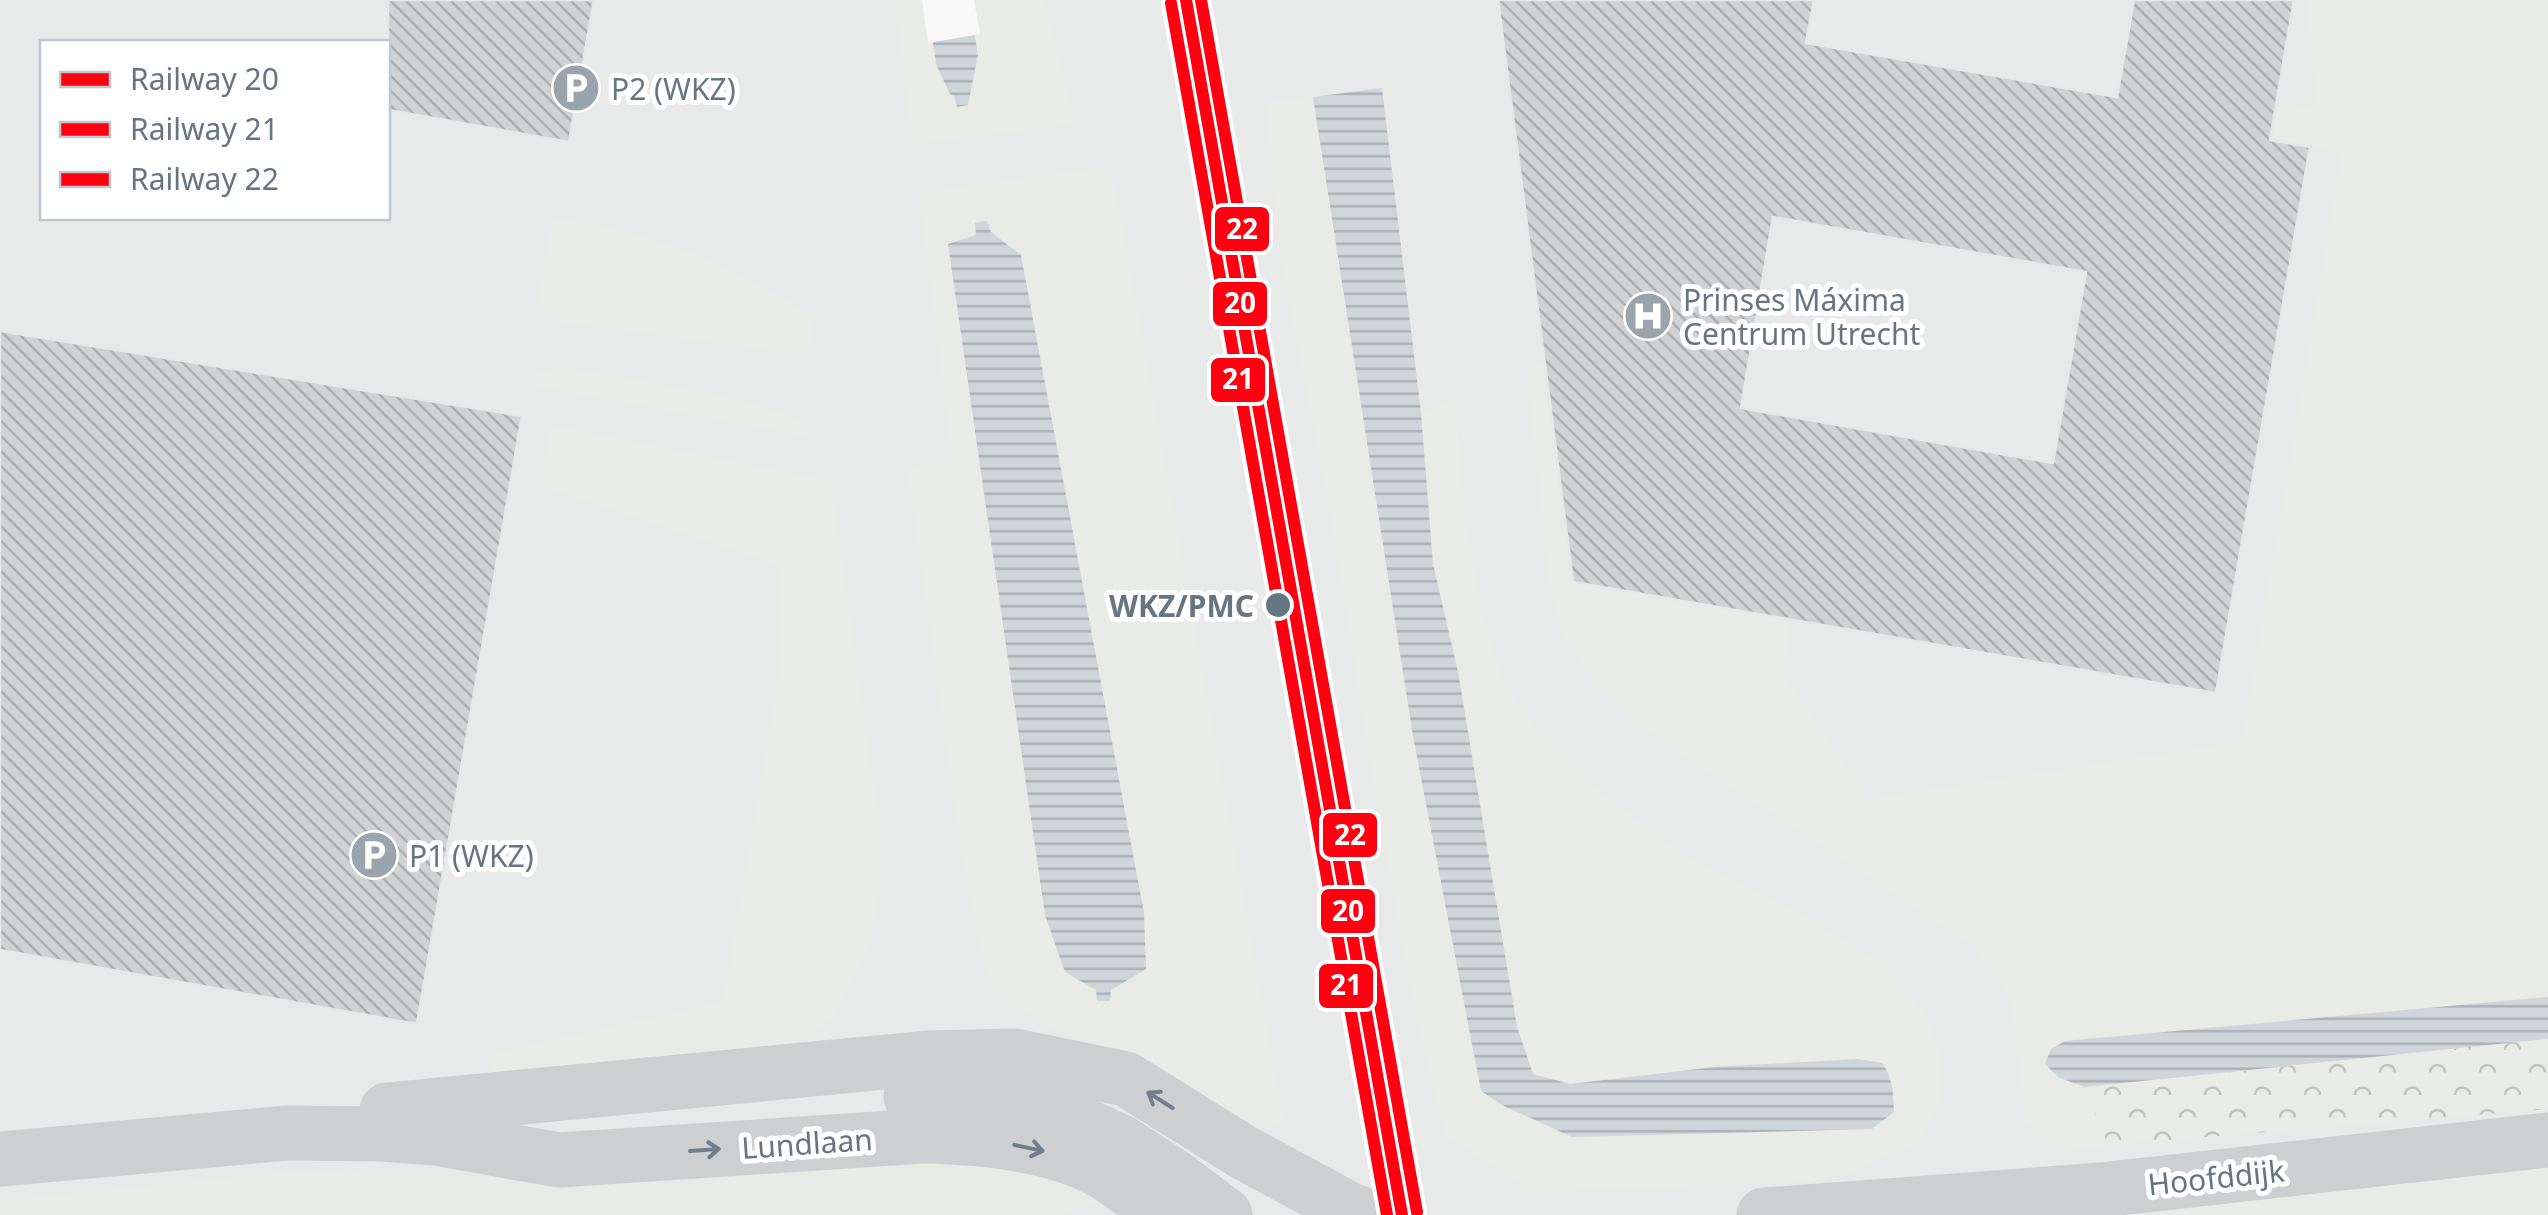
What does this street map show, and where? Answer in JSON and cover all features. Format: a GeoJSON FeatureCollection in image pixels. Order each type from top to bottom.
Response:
{"type":"FeatureCollection","features":[{"type":"Feature","properties":{"kind":"street","name":"Lundlaan"},"geometry":{"type":"LineString","coordinates":[[435,1138],[912,1078],[1014,1056],[1126,1078],[1243,1152]]}},
{"type":"Feature","properties":{"kind":"street","name":"Lundlaan"},"geometry":{"type":"LineString","coordinates":[[288,1133],[330,1116],[912,1078],[1060,1114],[1121,1142],[1225,1215]]}},
{"type":"Feature","properties":{"kind":"street","name":"Lundlaan"},"geometry":{"type":"LineString","coordinates":[[0,1159],[288,1133],[435,1138],[559,1160],[922,1136],[982,1138],[1072,1157],[1106,1174],[1162,1215]]}},
{"type":"Feature","properties":{"kind":"street","name":"Hoofddijk"},"geometry":{"type":"LineString","coordinates":[[1764,1215],[2101,1190],[2548,1140]]}},
{"type":"Feature","properties":{"kind":"street"},"geometry":{"type":"LineString","coordinates":[[1243,1152],[1265,1215]]}},
{"type":"Feature","properties":{"kind":"street"},"geometry":{"type":"LineString","coordinates":[[1243,1152],[1364,1215]]}},
{"type":"Feature","properties":{"kind":"shaded area"},"geometry":{"type":"Polygon","coordinates":[[[0,0],[2548,0],[2548,1215],[0,1215],[0,0]]]}},
{"type":"Feature","properties":{"kind":"shaded area"},"geometry":{"type":"Polygon","coordinates":[[[927,0],[969,0],[978,55],[968,105],[957,107],[936,64],[927,0]]]}},
{"type":"Feature","properties":{"kind":"shaded area"},"geometry":{"type":"Polygon","coordinates":[[[1382,88],[1421,413],[1433,564],[1458,672],[1517,1027],[1533,1074],[1570,1084],[1715,1067],[1858,1059],[1882,1063],[1892,1086],[1894,1112],[1872,1129],[1572,1137],[1504,1106],[1481,1091],[1413,736],[1313,97],[1382,88]]]}},
{"type":"Feature","properties":{"kind":"shaded area"},"geometry":{"type":"Polygon","coordinates":[[[987,221],[991,232],[1021,255],[1144,913],[1146,969],[1111,990],[1110,1001],[1097,1001],[1096,990],[1065,972],[1045,915],[948,244],[976,235],[975,223],[987,221]]]}},
{"type":"Feature","properties":{"kind":"shaded area"},"geometry":{"type":"Polygon","coordinates":[[[2548,997],[2548,1039],[2084,1087],[2058,1077],[2045,1064],[2051,1049],[2065,1041],[2548,997]]]}},
{"type":"Feature","properties":{"kind":"green space"},"geometry":{"type":"Polygon","coordinates":[[[895,0],[927,0],[954,96],[968,104],[969,0],[1045,0],[1076,124],[913,144],[895,0]]]}},
{"type":"Feature","properties":{"kind":"green space"},"geometry":{"type":"Polygon","coordinates":[[[2307,0],[2548,0],[2548,997],[2065,1041],[2058,1077],[2084,1087],[2108,1145],[2062,1152],[2025,1121],[2011,999],[1974,947],[1691,762],[1642,726],[1595,683],[1564,637],[1550,591],[1526,369],[1545,359],[1791,619],[1783,675],[1870,799],[2242,742],[2342,153],[2270,140],[2277,102],[2317,109],[2307,0]]]}},
{"type":"Feature","properties":{"kind":"green space"},"geometry":{"type":"Polygon","coordinates":[[[1313,97],[1362,410],[1421,413],[1455,398],[1466,523],[1481,610],[1504,683],[1535,728],[1594,787],[1683,854],[1799,912],[1881,963],[1925,1013],[1941,1054],[1939,1101],[1919,1145],[1833,1181],[1534,1192],[1445,1135],[1412,998],[1330,512],[1279,248],[1266,102],[1313,97]]]}},
{"type":"Feature","properties":{"kind":"green space"},"geometry":{"type":"Polygon","coordinates":[[[1103,167],[1112,175],[1284,1123],[1255,1130],[1172,1075],[1063,1034],[1018,1008],[991,980],[980,948],[961,851],[907,467],[953,462],[919,193],[1103,167]],[[987,221],[975,223],[977,235],[949,244],[1065,972],[1109,1001],[987,221]]]}},
{"type":"Feature","properties":{"kind":"green space"},"geometry":{"type":"Polygon","coordinates":[[[552,218],[628,232],[723,266],[811,317],[813,342],[803,352],[784,352],[560,322],[538,305],[552,218]]]}},
{"type":"Feature","properties":{"kind":"green space"},"geometry":{"type":"Polygon","coordinates":[[[568,368],[708,393],[777,411],[812,428],[810,437],[524,384],[541,370],[568,368]]]}},
{"type":"Feature","properties":{"kind":"green space"},"geometry":{"type":"Polygon","coordinates":[[[550,425],[831,481],[882,828],[879,890],[870,944],[833,1017],[805,1039],[767,1053],[494,1079],[486,1055],[723,1002],[780,670],[779,565],[542,486],[550,425]]]}},
{"type":"Feature","properties":{"kind":"green space"},"geometry":{"type":"Polygon","coordinates":[[[2548,1039],[2548,1109],[2108,1145],[2084,1087],[2548,1039]]]}},
{"type":"Feature","properties":{"kind":"green space"},"geometry":{"type":"Polygon","coordinates":[[[957,1150],[1116,1199],[1058,1215],[0,1215],[0,1201],[288,1172],[687,1183],[800,1159],[957,1150]]]}},
{"type":"Feature","properties":{"kind":"green space"},"geometry":{"type":"Polygon","coordinates":[[[2548,1167],[2548,1215],[2066,1215],[2548,1167]]]}},
{"type":"Feature","properties":{"kind":"pier"},"geometry":{"type":"Polygon","coordinates":[[[922,0],[974,0],[980,34],[928,43],[922,0]]]}},
{"type":"Feature","properties":{"kind":"building"},"geometry":{"type":"Polygon","coordinates":[[[388,0],[594,0],[569,142],[390,110],[388,0]]]}},
{"type":"Feature","properties":{"kind":"building","name":"Prinses Máxima Centrum Utrecht"},"geometry":{"type":"Polygon","coordinates":[[[1498,0],[1814,0],[1806,43],[2117,97],[2134,0],[2294,0],[2270,140],[2310,147],[2216,693],[1573,582],[1498,0]],[[1773,217],[1741,408],[2053,463],[2086,272],[1773,217]]]}},
{"type":"Feature","properties":{"kind":"building"},"geometry":{"type":"Polygon","coordinates":[[[0,331],[522,416],[417,1024],[0,950],[0,331]]]}},
{"type":"Feature","properties":{"kind":"rail line","name":"20"},"geometry":{"type":"LineString","coordinates":[[1186,0],[1402,1215]]}},
{"type":"Feature","properties":{"kind":"rail line","name":"22"},"geometry":{"type":"LineString","coordinates":[[1201,0],[1417,1212]]}},
{"type":"Feature","properties":{"kind":"rail line","name":"21"},"geometry":{"type":"LineString","coordinates":[[1171,3],[1387,1215]]}},
{"type":"Feature","properties":{"kind":"place","name":"P2 (WKZ)"},"geometry":{"type":"Point","coordinates":[576,88]}},
{"type":"Feature","properties":{"kind":"place","name":"Prinses Máxima Centrum Utrecht"},"geometry":{"type":"Point","coordinates":[1648,316]}},
{"type":"Feature","properties":{"kind":"place","name":"WKZ/PMC"},"geometry":{"type":"Point","coordinates":[1278,605]}},
{"type":"Feature","properties":{"kind":"place","name":"P1 (WKZ)"},"geometry":{"type":"Point","coordinates":[374,855]}}]}
